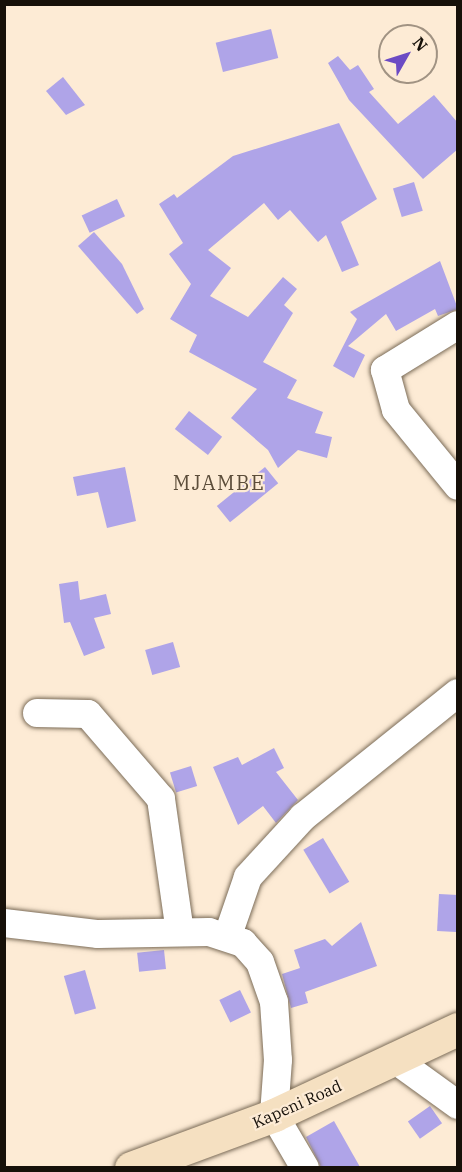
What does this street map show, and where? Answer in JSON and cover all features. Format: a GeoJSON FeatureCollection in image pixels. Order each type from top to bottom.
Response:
{"type":"FeatureCollection","features":[{"type":"Feature","properties":{"kind":"main road","name":"Kapeni Road"},"geometry":{"type":"LineString","coordinates":[[131,1167],[274,1115],[458,1029]]}},
{"type":"Feature","properties":{"kind":"street"},"geometry":{"type":"LineString","coordinates":[[458,325],[386,370],[396,410],[458,486]]}},
{"type":"Feature","properties":{"kind":"street"},"geometry":{"type":"LineString","coordinates":[[228,935],[248,877],[303,817],[458,693]]}},
{"type":"Feature","properties":{"kind":"street"},"geometry":{"type":"LineString","coordinates":[[37,713],[88,714],[161,799],[180,932]]}},
{"type":"Feature","properties":{"kind":"street"},"geometry":{"type":"LineString","coordinates":[[4,923],[77,933],[180,932],[228,935],[260,963],[274,1002],[278,1060],[274,1115],[305,1167]]}},
{"type":"Feature","properties":{"kind":"street"},"geometry":{"type":"LineString","coordinates":[[393,1058],[458,1105]]}},
{"type":"Feature","properties":{"kind":"building"},"geometry":{"type":"Polygon","coordinates":[[[271,29],[278,58],[223,72],[216,43],[271,29]]]}},
{"type":"Feature","properties":{"kind":"building"},"geometry":{"type":"Polygon","coordinates":[[[338,56],[350,70],[358,65],[374,89],[369,92],[398,124],[434,95],[458,123],[458,149],[423,179],[349,100],[328,63],[338,56]]]}},
{"type":"Feature","properties":{"kind":"building"},"geometry":{"type":"Polygon","coordinates":[[[63,77],[85,105],[66,115],[46,91],[63,77]]]}},
{"type":"Feature","properties":{"kind":"building"},"geometry":{"type":"Polygon","coordinates":[[[339,123],[377,199],[341,222],[359,265],[342,272],[326,235],[318,242],[290,210],[278,220],[264,203],[208,250],[231,268],[210,296],[248,317],[283,277],[297,289],[284,305],[293,313],[263,362],[297,380],[287,398],[323,412],[315,433],[332,437],[327,458],[298,450],[278,468],[268,450],[231,418],[257,389],[189,352],[197,335],[170,319],[191,284],[169,254],[183,243],[159,204],[174,194],[177,198],[233,156],[339,123]]]}},
{"type":"Feature","properties":{"kind":"building"},"geometry":{"type":"Polygon","coordinates":[[[414,182],[423,211],[402,217],[393,188],[414,182]]]}},
{"type":"Feature","properties":{"kind":"building"},"geometry":{"type":"Polygon","coordinates":[[[117,199],[125,216],[90,233],[82,215],[117,199]]]}},
{"type":"Feature","properties":{"kind":"building"},"geometry":{"type":"Polygon","coordinates":[[[94,232],[122,264],[144,309],[137,314],[78,246],[94,232]]]}},
{"type":"Feature","properties":{"kind":"building"},"geometry":{"type":"Polygon","coordinates":[[[440,261],[458,309],[438,316],[435,309],[396,331],[386,314],[348,346],[365,355],[354,378],[333,366],[357,319],[350,312],[440,261]]]}},
{"type":"Feature","properties":{"kind":"building"},"geometry":{"type":"Polygon","coordinates":[[[189,411],[222,437],[208,455],[175,429],[189,411]]]}},
{"type":"Feature","properties":{"kind":"building"},"geometry":{"type":"Polygon","coordinates":[[[125,467],[136,521],[107,528],[98,492],[77,496],[73,477],[125,467]]]}},
{"type":"Feature","properties":{"kind":"building"},"geometry":{"type":"Polygon","coordinates":[[[265,467],[278,483],[230,522],[217,506],[265,467]]]}},
{"type":"Feature","properties":{"kind":"building"},"geometry":{"type":"Polygon","coordinates":[[[78,581],[80,600],[106,594],[111,614],[94,618],[105,648],[84,656],[70,622],[64,623],[59,584],[78,581]]]}},
{"type":"Feature","properties":{"kind":"building"},"geometry":{"type":"Polygon","coordinates":[[[173,642],[180,667],[152,675],[145,650],[173,642]]]}},
{"type":"Feature","properties":{"kind":"building"},"geometry":{"type":"Polygon","coordinates":[[[274,748],[284,768],[276,772],[298,800],[276,823],[263,806],[238,825],[213,767],[238,757],[242,765],[274,748]]]}},
{"type":"Feature","properties":{"kind":"building"},"geometry":{"type":"Polygon","coordinates":[[[191,766],[197,786],[176,793],[170,772],[191,766]]]}},
{"type":"Feature","properties":{"kind":"building"},"geometry":{"type":"Polygon","coordinates":[[[323,838],[349,882],[330,894],[303,850],[323,838]]]}},
{"type":"Feature","properties":{"kind":"building"},"geometry":{"type":"Polygon","coordinates":[[[439,894],[458,895],[456,932],[437,931],[439,894]]]}},
{"type":"Feature","properties":{"kind":"building"},"geometry":{"type":"Polygon","coordinates":[[[361,922],[377,966],[305,992],[308,1003],[291,1008],[282,974],[300,968],[294,950],[325,939],[332,946],[361,922]]]}},
{"type":"Feature","properties":{"kind":"building"},"geometry":{"type":"Polygon","coordinates":[[[164,950],[166,969],[139,972],[137,953],[164,950]]]}},
{"type":"Feature","properties":{"kind":"building"},"geometry":{"type":"Polygon","coordinates":[[[85,970],[96,1008],[75,1015],[64,976],[85,970]]]}},
{"type":"Feature","properties":{"kind":"building"},"geometry":{"type":"Polygon","coordinates":[[[240,990],[251,1012],[230,1023],[219,1000],[240,990]]]}},
{"type":"Feature","properties":{"kind":"building"},"geometry":{"type":"Polygon","coordinates":[[[430,1106],[442,1123],[420,1139],[408,1121],[430,1106]]]}},
{"type":"Feature","properties":{"kind":"building"},"geometry":{"type":"Polygon","coordinates":[[[334,1121],[360,1167],[321,1167],[306,1137],[334,1121]]]}},
{"type":"Feature","properties":{"kind":"district","name":"MJAMBE"},"geometry":{"type":"Point","coordinates":[219,482]}}]}
